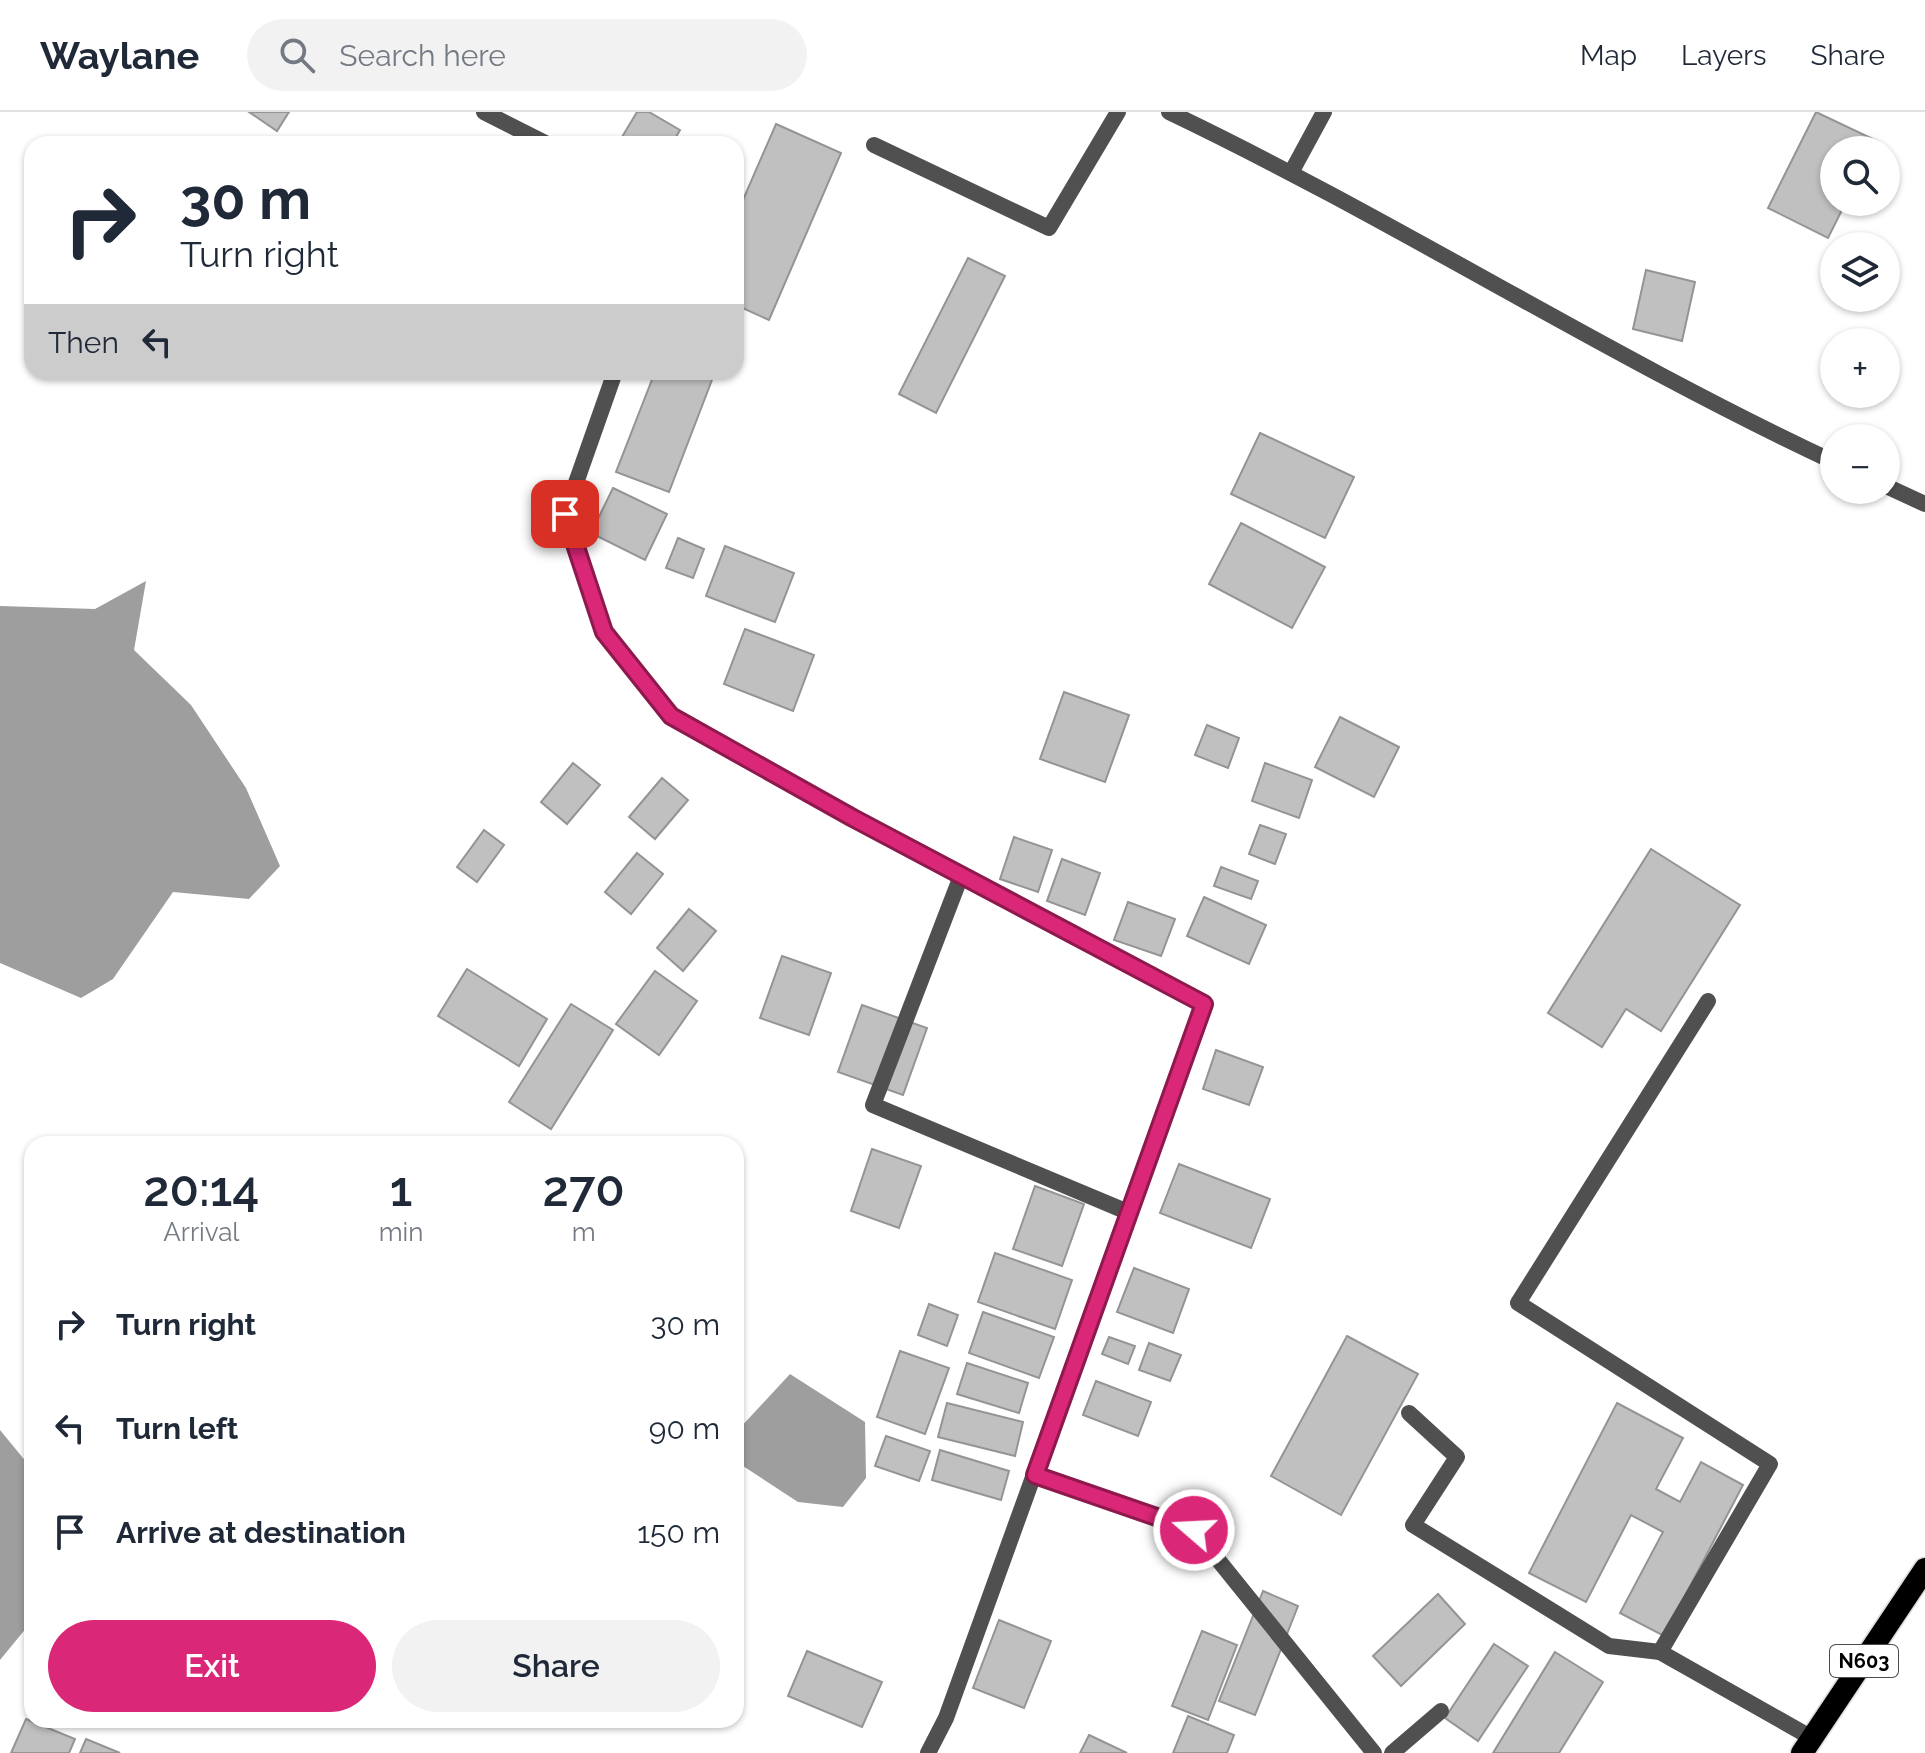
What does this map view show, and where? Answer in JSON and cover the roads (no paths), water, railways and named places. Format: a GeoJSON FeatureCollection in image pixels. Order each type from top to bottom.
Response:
{"type":"FeatureCollection","features":[{"type":"Feature","properties":{"kind":"highway","name":"N603"},"geometry":{"type":"LineString","coordinates":[[1807,1746],[1925,1569]]}},
{"type":"Feature","properties":{"kind":"street"},"geometry":{"type":"LineString","coordinates":[[484,112],[531,136]]}},
{"type":"Feature","properties":{"kind":"street"},"geometry":{"type":"LineString","coordinates":[[874,145],[1049,228],[1118,112]]}},
{"type":"Feature","properties":{"kind":"street"},"geometry":{"type":"LineString","coordinates":[[1169,112],[1292,171],[1735,415],[1820,455]]}},
{"type":"Feature","properties":{"kind":"street"},"geometry":{"type":"LineString","coordinates":[[1292,171],[1324,112]]}},
{"type":"Feature","properties":{"kind":"street"},"geometry":{"type":"LineString","coordinates":[[612,380],[565,514],[604,632],[671,716],[961,876],[1204,1004],[946,1718],[928,1753]]}},
{"type":"Feature","properties":{"kind":"street"},"geometry":{"type":"LineString","coordinates":[[1900,492],[1925,504]]}},
{"type":"Feature","properties":{"kind":"street"},"geometry":{"type":"LineString","coordinates":[[961,876],[873,1105],[1130,1213]]}},
{"type":"Feature","properties":{"kind":"street"},"geometry":{"type":"LineString","coordinates":[[1660,1652],[1770,1464],[1518,1303],[1708,1001]]}},
{"type":"Feature","properties":{"kind":"street"},"geometry":{"type":"LineString","coordinates":[[1409,1413],[1457,1457],[1413,1525],[1609,1646],[1660,1652],[1807,1746]]}},
{"type":"Feature","properties":{"kind":"street"},"geometry":{"type":"LineString","coordinates":[[1035,1475],[1194,1530],[1374,1753]]}},
{"type":"Feature","properties":{"kind":"street"},"geometry":{"type":"LineString","coordinates":[[1392,1753],[1441,1711]]}}]}
